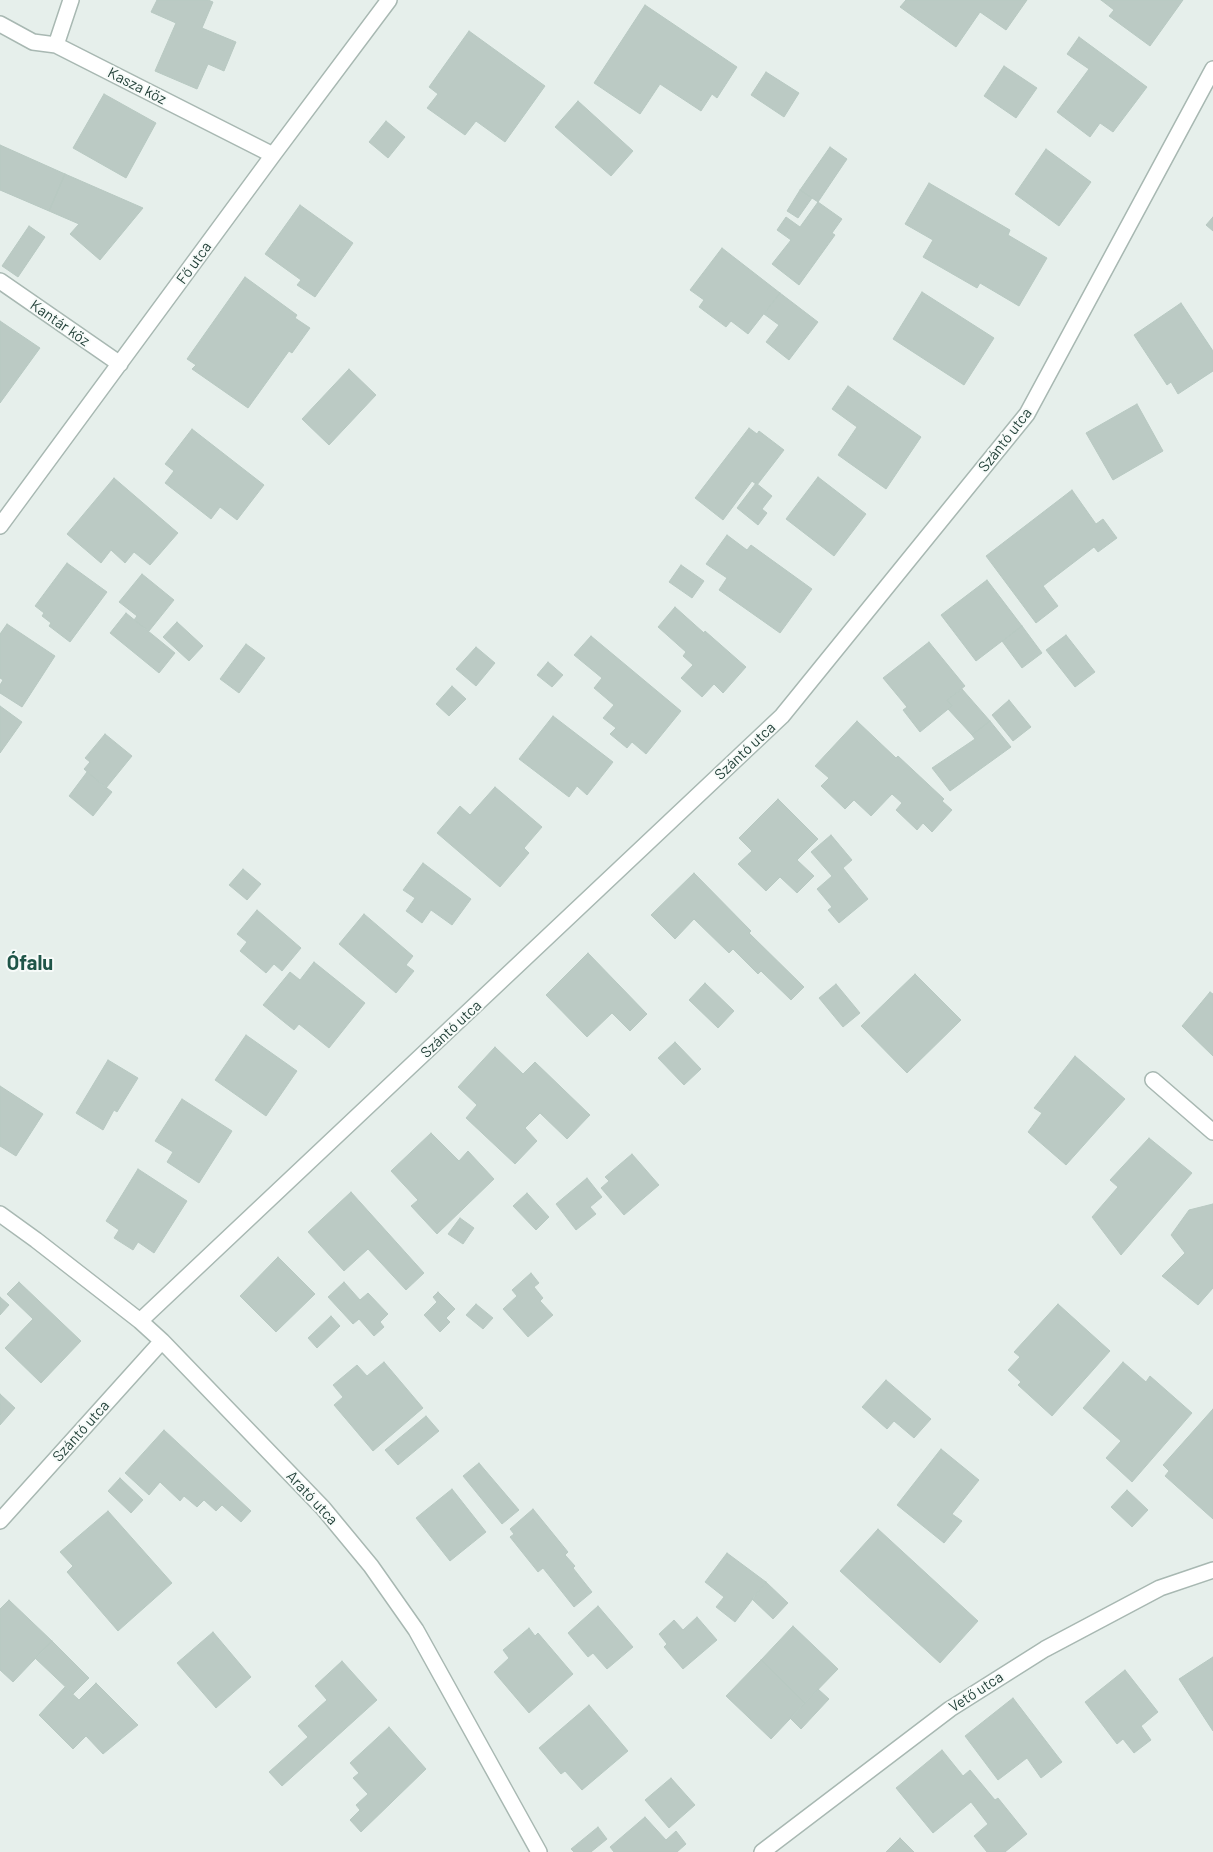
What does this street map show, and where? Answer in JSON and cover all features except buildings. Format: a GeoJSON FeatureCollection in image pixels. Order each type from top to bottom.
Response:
{"type":"FeatureCollection","features":[{"type":"Feature","properties":{"kind":"street"},"geometry":{"type":"LineString","coordinates":[[56,46],[71,0]]}},
{"type":"Feature","properties":{"kind":"street","name":"Fő utca"},"geometry":{"type":"LineString","coordinates":[[0,526],[272,155],[389,0]]}},
{"type":"Feature","properties":{"kind":"street","name":"Kasza köz"},"geometry":{"type":"LineString","coordinates":[[0,24],[33,42],[56,46],[272,155]]}},
{"type":"Feature","properties":{"kind":"street","name":"Szántó utca"},"geometry":{"type":"LineString","coordinates":[[140,1321],[782,716],[1027,414],[1213,69]]}},
{"type":"Feature","properties":{"kind":"street","name":"Kantár köz"},"geometry":{"type":"LineString","coordinates":[[0,281],[120,364]]}},
{"type":"Feature","properties":{"kind":"street"},"geometry":{"type":"LineString","coordinates":[[1153,1080],[1213,1132]]}},
{"type":"Feature","properties":{"kind":"street","name":"Arató utca"},"geometry":{"type":"LineString","coordinates":[[0,1214],[140,1321],[162,1341],[323,1508],[371,1566],[416,1630],[539,1852]]}},
{"type":"Feature","properties":{"kind":"street","name":"Szántó utca"},"geometry":{"type":"LineString","coordinates":[[0,1521],[162,1341]]}},
{"type":"Feature","properties":{"kind":"street","name":"Vető utca"},"geometry":{"type":"LineString","coordinates":[[762,1852],[950,1709],[1045,1649],[1160,1588],[1213,1570]]}},
{"type":"Feature","properties":{"kind":"district","name":"Ófalu"},"geometry":{"type":"Point","coordinates":[30,963]}}]}
